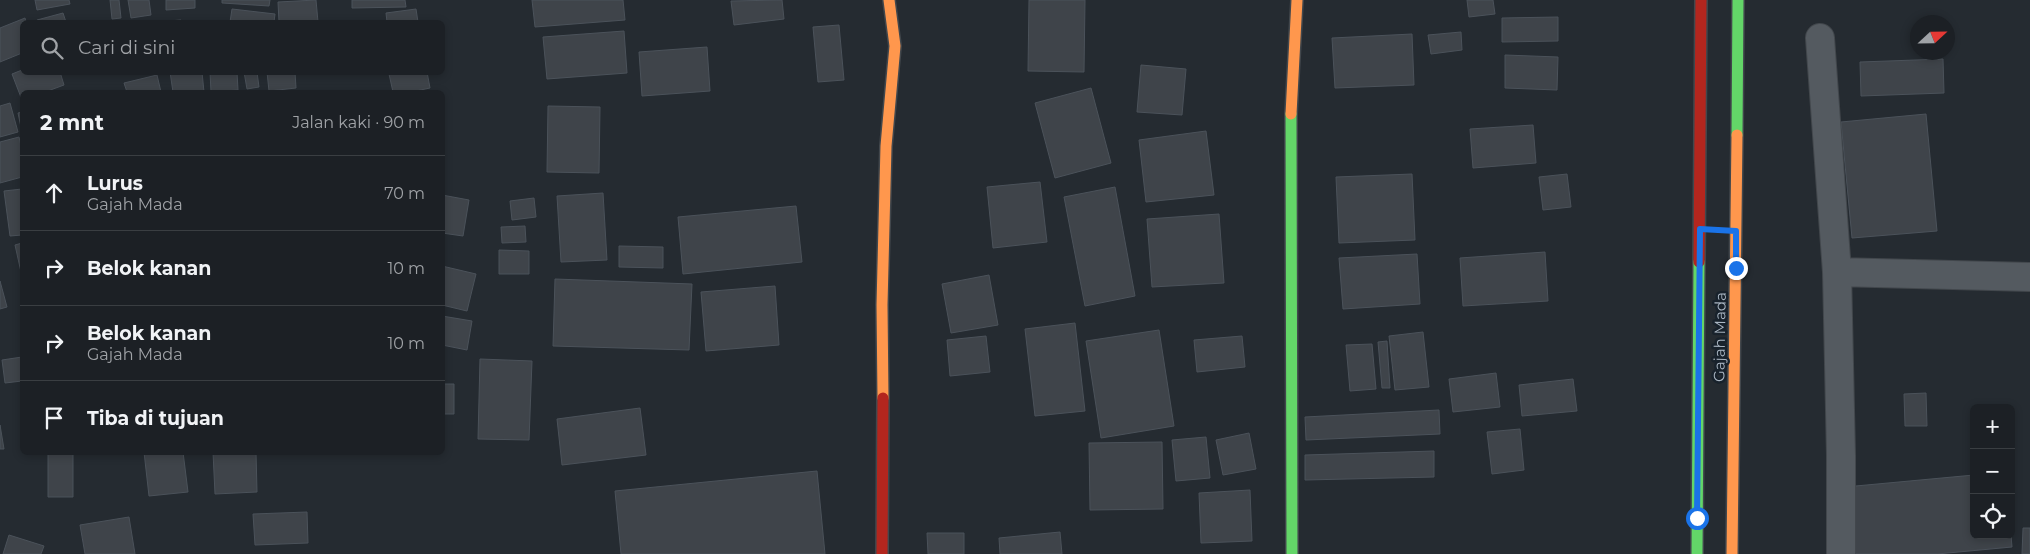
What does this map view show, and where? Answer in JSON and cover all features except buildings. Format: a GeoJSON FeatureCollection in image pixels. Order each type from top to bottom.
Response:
{"type":"FeatureCollection","features":[{"type":"Feature","properties":{"kind":"main road"},"geometry":{"type":"LineString","coordinates":[[882,554],[884,436],[882,305],[886,146],[895,46],[889,0]]}},
{"type":"Feature","properties":{"kind":"main road"},"geometry":{"type":"LineString","coordinates":[[1292,554],[1291,121],[1297,0]]}},
{"type":"Feature","properties":{"kind":"main road","name":"Gajah Mada"},"geometry":{"type":"LineString","coordinates":[[1697,554],[1704,229],[1701,0]]}},
{"type":"Feature","properties":{"kind":"main road","name":"Gajah Mada"},"geometry":{"type":"LineString","coordinates":[[1732,554],[1732,231],[1738,0]]}},
{"type":"Feature","properties":{"kind":"street"},"geometry":{"type":"LineString","coordinates":[[1820,38],[1837,272],[1842,456],[1841,554]]}},
{"type":"Feature","properties":{"kind":"street"},"geometry":{"type":"LineString","coordinates":[[1837,272],[2030,277]]}},
{"type":"Feature","properties":{"kind":"traffic: fast"},"geometry":{"type":"LineString","coordinates":[[1737,135],[1738,0]]}},
{"type":"Feature","properties":{"kind":"traffic: fast"},"geometry":{"type":"LineString","coordinates":[[1291,114],[1292,554]]}},
{"type":"Feature","properties":{"kind":"traffic: fast"},"geometry":{"type":"LineString","coordinates":[[1697,554],[1699,262]]}},
{"type":"Feature","properties":{"kind":"traffic: slow"},"geometry":{"type":"LineString","coordinates":[[883,398],[882,305],[886,146],[895,46],[889,0]]}},
{"type":"Feature","properties":{"kind":"traffic: slow"},"geometry":{"type":"LineString","coordinates":[[1291,114],[1297,0]]}},
{"type":"Feature","properties":{"kind":"traffic: slow"},"geometry":{"type":"LineString","coordinates":[[1732,554],[1737,135]]}},
{"type":"Feature","properties":{"kind":"traffic: jam"},"geometry":{"type":"LineString","coordinates":[[1699,262],[1701,0]]}},
{"type":"Feature","properties":{"kind":"traffic: jam"},"geometry":{"type":"LineString","coordinates":[[882,554],[883,398]]}},
{"type":"Feature","properties":{"kind":"route"},"geometry":{"type":"LineString","coordinates":[[1697,518],[1700,229],[1736,231],[1736,268]]}}]}
